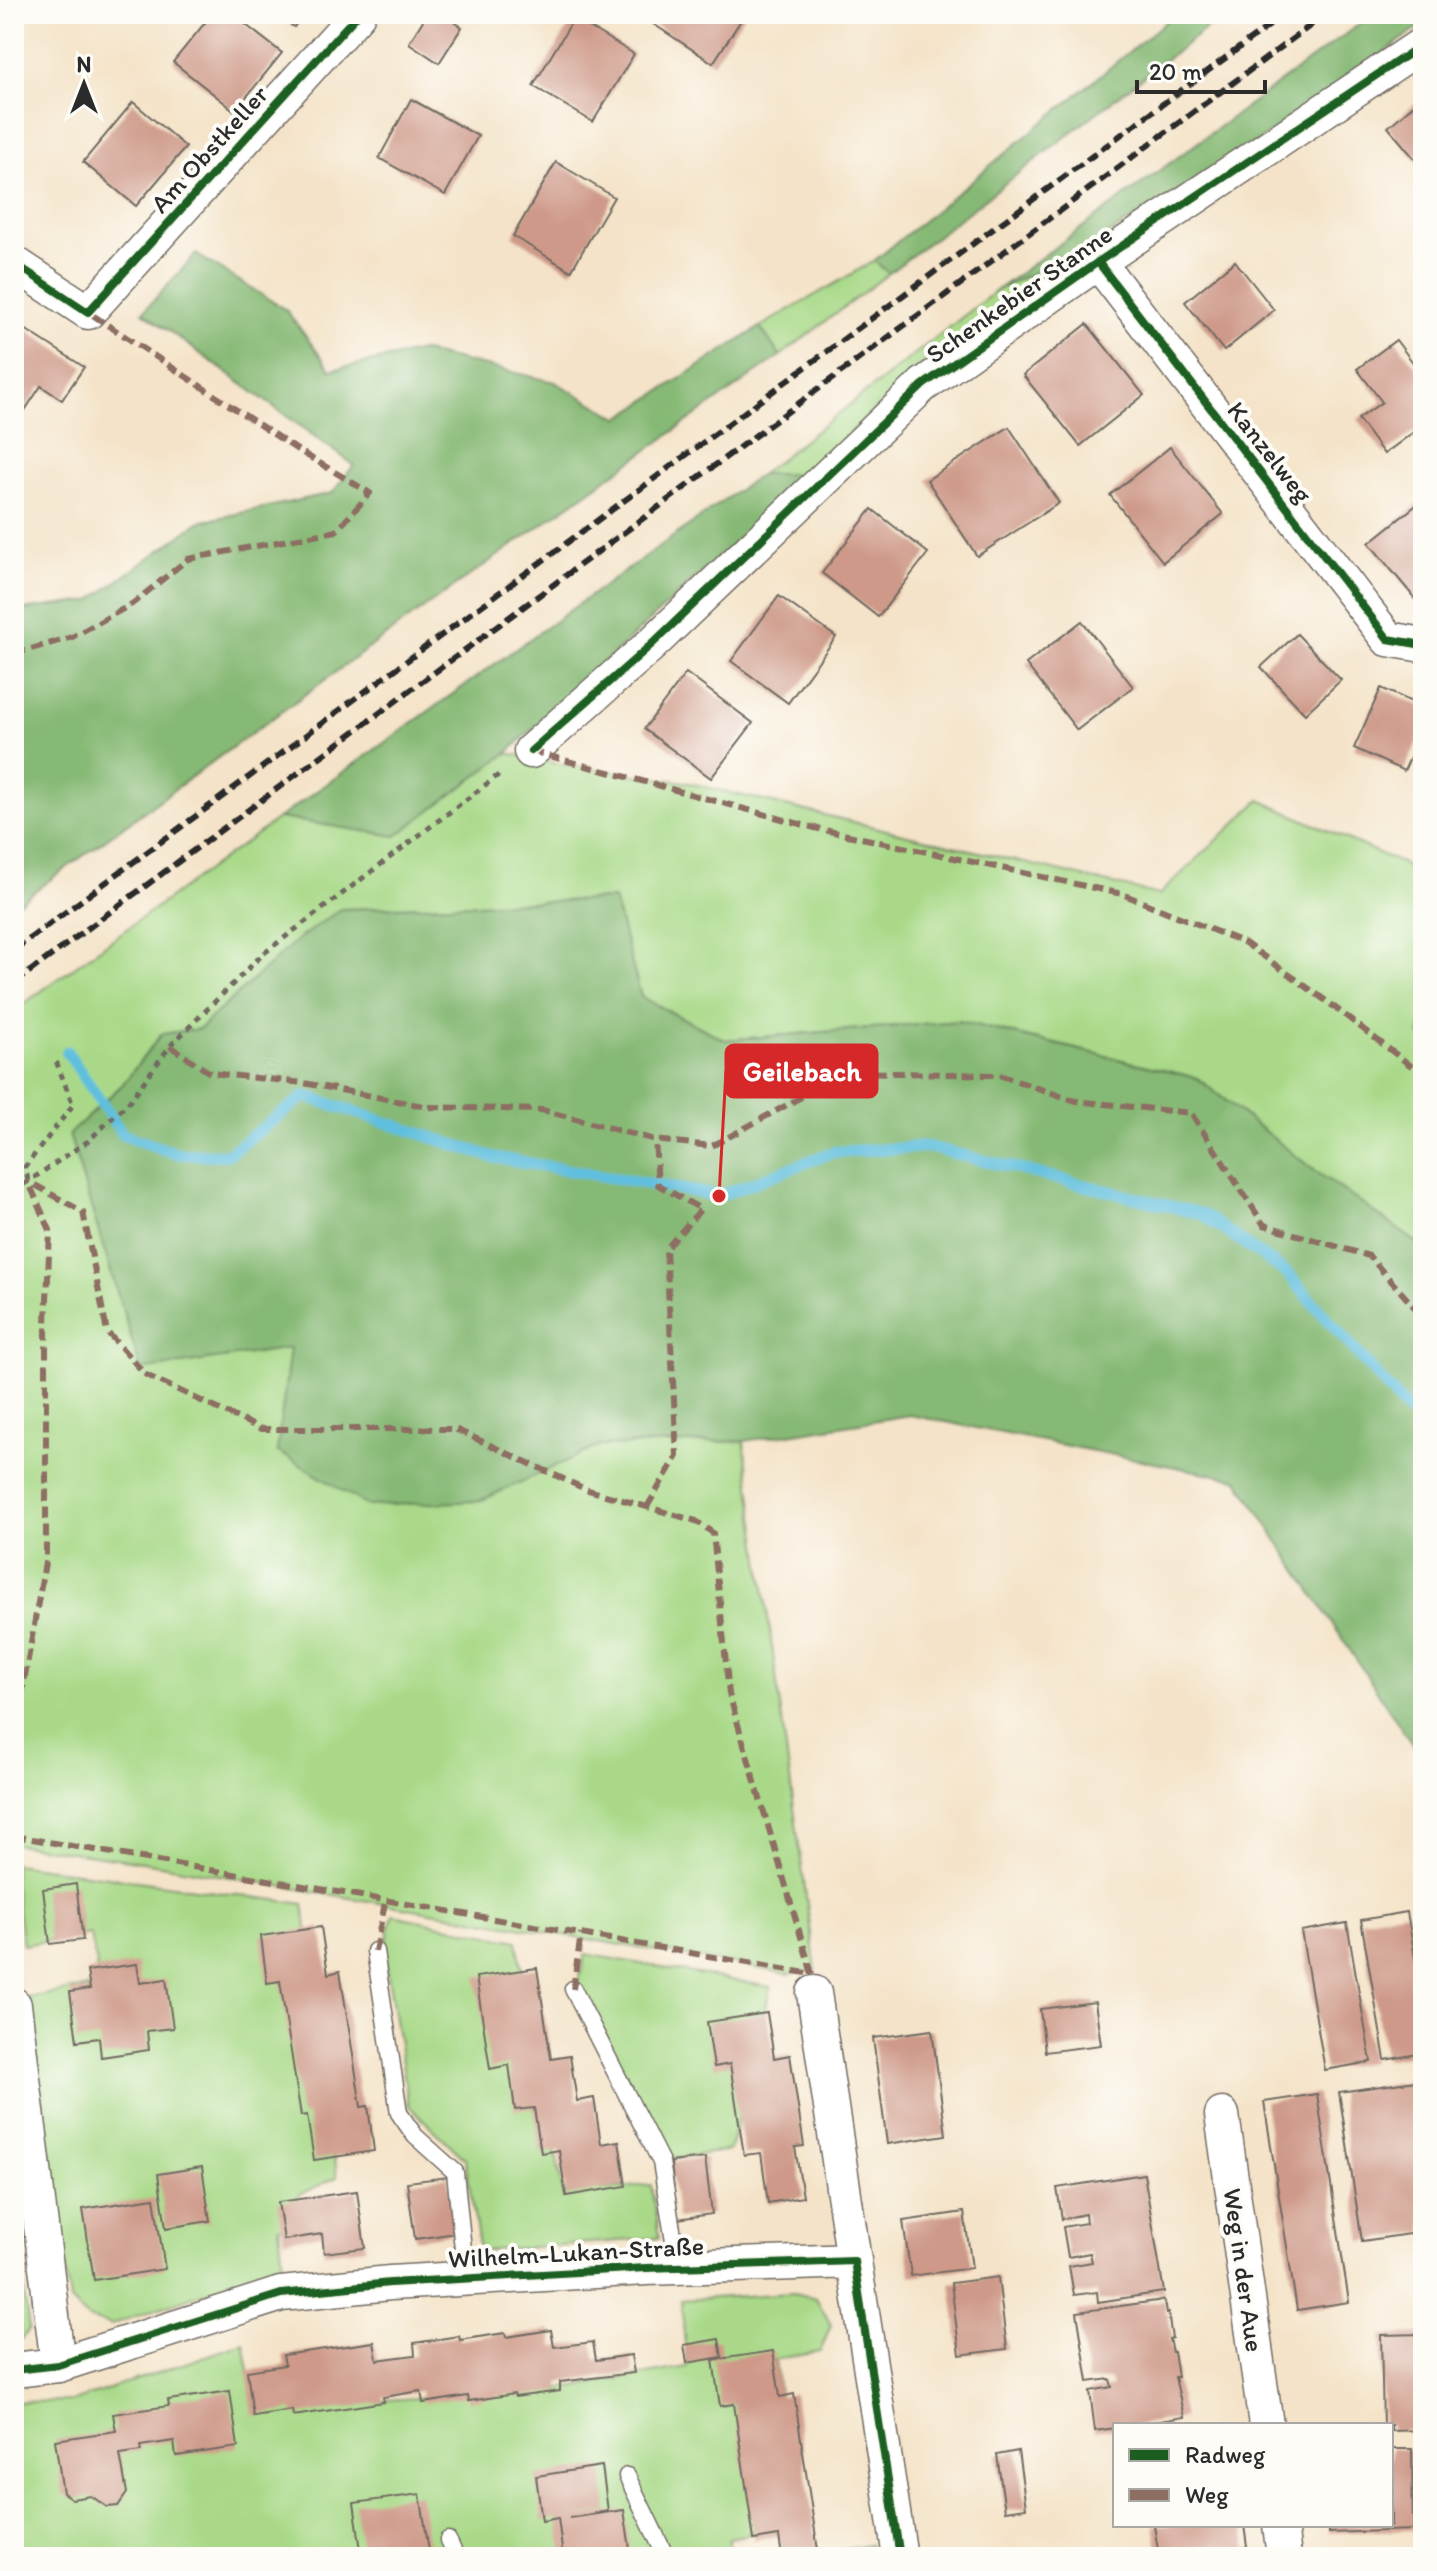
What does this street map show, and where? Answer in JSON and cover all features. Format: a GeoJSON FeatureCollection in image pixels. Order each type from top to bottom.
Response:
{"type":"FeatureCollection","features":[{"type":"Feature","properties":{"kind":"street","name":"Am Obstkeller"},"geometry":{"type":"LineString","coordinates":[[14,263],[88,312],[358,14]]}},
{"type":"Feature","properties":{"kind":"street","name":"Schenkebier Stanne"},"geometry":{"type":"LineString","coordinates":[[531,751],[652,644],[923,385],[1098,262],[1423,44]]}},
{"type":"Feature","properties":{"kind":"street","name":"Kanzelweg"},"geometry":{"type":"LineString","coordinates":[[1098,262],[1388,639],[1423,645]]}},
{"type":"Feature","properties":{"kind":"street"},"geometry":{"type":"LineString","coordinates":[[813,1984],[900,2557]]}},
{"type":"Feature","properties":{"kind":"street"},"geometry":{"type":"LineString","coordinates":[[15,2023],[58,2365]]}},
{"type":"Feature","properties":{"kind":"street","name":"Weg in der Aue"},"geometry":{"type":"LineString","coordinates":[[1222,2115],[1266,2423]]}},
{"type":"Feature","properties":{"kind":"street","name":"Wilhelm-Lukan-Straße"},"geometry":{"type":"LineString","coordinates":[[14,2370],[58,2365],[281,2294],[466,2278],[678,2266],[854,2261]]}},
{"type":"Feature","properties":{"kind":"street"},"geometry":{"type":"LineString","coordinates":[[1280,2527],[1284,2557]]}},
{"type":"Feature","properties":{"kind":"lane","name":"Wilhelm-Lukan-Straße"},"geometry":{"type":"LineString","coordinates":[[375,1951],[399,2113],[415,2136],[455,2172],[466,2278]]}},
{"type":"Feature","properties":{"kind":"lane","name":"Wilhelm-Lukan-Straße"},"geometry":{"type":"LineString","coordinates":[[573,1989],[661,2162],[678,2266]]}},
{"type":"Feature","properties":{"kind":"lane"},"geometry":{"type":"LineString","coordinates":[[627,2476],[666,2557]]}},
{"type":"Feature","properties":{"kind":"lane"},"geometry":{"type":"LineString","coordinates":[[448,2540],[456,2557]]}},
{"type":"Feature","properties":{"kind":"path"},"geometry":{"type":"LineString","coordinates":[[14,1191],[88,1141],[129,1102],[170,1046],[263,954],[531,751]]}},
{"type":"Feature","properties":{"kind":"path"},"geometry":{"type":"LineString","coordinates":[[28,1181],[25,1167],[73,1105],[56,1061]]}},
{"type":"Feature","properties":{"kind":"green space"},"geometry":{"type":"Polygon","coordinates":[[[1175,14],[1225,14],[889,273],[874,261],[1175,14]]]}},
{"type":"Feature","properties":{"kind":"green space"},"geometry":{"type":"Polygon","coordinates":[[[1373,14],[1423,14],[1423,24],[1300,115],[1098,241],[997,290],[1373,14]]]}},
{"type":"Feature","properties":{"kind":"green space"},"geometry":{"type":"Polygon","coordinates":[[[1098,241],[932,356],[808,474],[761,474],[997,290],[1098,241]]]}},
{"type":"Feature","properties":{"kind":"green space"},"geometry":{"type":"Polygon","coordinates":[[[196,254],[286,310],[331,370],[421,351],[555,382],[619,418],[760,327],[780,356],[428,605],[14,906],[14,611],[90,601],[199,522],[332,493],[354,465],[143,312],[196,254]]]}},
{"type":"Feature","properties":{"kind":"green space"},"geometry":{"type":"Polygon","coordinates":[[[874,261],[889,273],[780,356],[760,327],[874,261]]]}},
{"type":"Feature","properties":{"kind":"green space"},"geometry":{"type":"Polygon","coordinates":[[[761,474],[808,474],[507,753],[396,836],[279,818],[761,474]]]}},
{"type":"Feature","properties":{"kind":"green space"},"geometry":{"type":"Polygon","coordinates":[[[507,753],[685,782],[1159,895],[1260,800],[1423,873],[1423,1019],[1420,1035],[1423,1039],[1423,1247],[1311,1168],[1197,1078],[959,1021],[725,1040],[641,997],[614,899],[341,909],[298,939],[199,1029],[161,1034],[122,1085],[69,1134],[141,1370],[290,1348],[599,1446],[744,1441],[816,1970],[789,1974],[143,1862],[14,1844],[14,1011],[279,818],[396,836],[507,753]]]}},
{"type":"Feature","properties":{"kind":"green space"},"geometry":{"type":"Polygon","coordinates":[[[614,899],[641,997],[725,1040],[959,1021],[1197,1078],[1311,1168],[1423,1247],[1423,1761],[1237,1479],[910,1415],[744,1441],[599,1446],[480,1501],[368,1506],[277,1451],[290,1348],[141,1370],[69,1134],[122,1085],[162,1034],[199,1029],[298,939],[341,909],[614,899]]]}},
{"type":"Feature","properties":{"kind":"green space"},"geometry":{"type":"Polygon","coordinates":[[[14,1864],[304,1904],[337,2177],[298,2195],[298,2224],[279,2227],[283,2265],[111,2325],[88,2318],[70,2301],[28,1998],[101,1985],[90,1934],[23,1945],[14,1864]]]}},
{"type":"Feature","properties":{"kind":"green space"},"geometry":{"type":"Polygon","coordinates":[[[393,1915],[517,1941],[563,2193],[651,2185],[659,2238],[480,2251],[465,2159],[409,2106],[384,1951],[393,1915]]]}},
{"type":"Feature","properties":{"kind":"green space"},"geometry":{"type":"Polygon","coordinates":[[[585,1954],[771,1987],[730,2150],[671,2159],[578,1986],[585,1954]]]}},
{"type":"Feature","properties":{"kind":"green space"},"geometry":{"type":"Polygon","coordinates":[[[14,2218],[29,2329],[14,2348],[14,2218]]]}},
{"type":"Feature","properties":{"kind":"green space"},"geometry":{"type":"Polygon","coordinates":[[[793,2293],[816,2298],[831,2325],[820,2352],[775,2359],[794,2526],[729,2538],[729,2557],[14,2557],[14,2402],[74,2401],[244,2343],[256,2409],[574,2387],[687,2367],[681,2300],[793,2293]]]}},
{"type":"Feature","properties":{"kind":"green space"},"geometry":{"type":"Polygon","coordinates":[[[870,2545],[871,2557],[821,2557],[820,2553],[870,2545]]]}},
{"type":"Feature","properties":{"kind":"building"},"geometry":{"type":"Polygon","coordinates":[[[212,14],[232,14],[282,53],[235,111],[173,62],[212,14]]]}},
{"type":"Feature","properties":{"kind":"building"},"geometry":{"type":"Polygon","coordinates":[[[277,14],[304,14],[294,27],[277,14]]]}},
{"type":"Feature","properties":{"kind":"building"},"geometry":{"type":"Polygon","coordinates":[[[427,14],[443,14],[462,27],[439,63],[409,43],[427,14]]]}},
{"type":"Feature","properties":{"kind":"building"},"geometry":{"type":"Polygon","coordinates":[[[638,14],[745,14],[713,63],[638,14]]]}},
{"type":"Feature","properties":{"kind":"building"},"geometry":{"type":"Polygon","coordinates":[[[574,18],[634,54],[593,122],[533,86],[574,18]]]}},
{"type":"Feature","properties":{"kind":"building"},"geometry":{"type":"Polygon","coordinates":[[[1423,97],[1423,169],[1388,127],[1423,97]]]}},
{"type":"Feature","properties":{"kind":"building"},"geometry":{"type":"Polygon","coordinates":[[[411,99],[478,136],[445,195],[379,158],[411,99]]]}},
{"type":"Feature","properties":{"kind":"building"},"geometry":{"type":"Polygon","coordinates":[[[133,102],[186,147],[136,206],[83,162],[133,102]]]}},
{"type":"Feature","properties":{"kind":"building"},"geometry":{"type":"Polygon","coordinates":[[[556,162],[614,197],[571,271],[513,236],[556,162]]]}},
{"type":"Feature","properties":{"kind":"building"},"geometry":{"type":"Polygon","coordinates":[[[1235,261],[1274,310],[1224,351],[1185,302],[1235,261]]]}},
{"type":"Feature","properties":{"kind":"building"},"geometry":{"type":"Polygon","coordinates":[[[14,322],[84,367],[62,400],[41,386],[14,427],[14,322]]]}},
{"type":"Feature","properties":{"kind":"building"},"geometry":{"type":"Polygon","coordinates":[[[1087,324],[1144,395],[1080,446],[1023,375],[1087,324]]]}},
{"type":"Feature","properties":{"kind":"building"},"geometry":{"type":"Polygon","coordinates":[[[1396,340],[1423,376],[1423,425],[1384,454],[1358,419],[1382,402],[1357,369],[1396,340]]]}},
{"type":"Feature","properties":{"kind":"building"},"geometry":{"type":"Polygon","coordinates":[[[1009,427],[1059,503],[977,556],[927,480],[1009,427]]]}},
{"type":"Feature","properties":{"kind":"building"},"geometry":{"type":"Polygon","coordinates":[[[1170,447],[1223,514],[1163,562],[1110,495],[1170,447]]]}},
{"type":"Feature","properties":{"kind":"building"},"geometry":{"type":"Polygon","coordinates":[[[1419,503],[1423,508],[1423,596],[1417,601],[1369,543],[1419,503]]]}},
{"type":"Feature","properties":{"kind":"building"},"geometry":{"type":"Polygon","coordinates":[[[872,509],[928,553],[878,617],[822,573],[872,509]]]}},
{"type":"Feature","properties":{"kind":"building"},"geometry":{"type":"Polygon","coordinates":[[[779,596],[836,637],[788,703],[731,661],[779,596]]]}},
{"type":"Feature","properties":{"kind":"building"},"geometry":{"type":"Polygon","coordinates":[[[1082,621],[1133,687],[1077,730],[1026,664],[1082,621]]]}},
{"type":"Feature","properties":{"kind":"building"},"geometry":{"type":"Polygon","coordinates":[[[1297,634],[1341,680],[1305,714],[1261,667],[1297,634]]]}},
{"type":"Feature","properties":{"kind":"building"},"geometry":{"type":"Polygon","coordinates":[[[686,673],[753,723],[711,778],[644,729],[686,673]]]}},
{"type":"Feature","properties":{"kind":"building"},"geometry":{"type":"Polygon","coordinates":[[[1381,688],[1423,707],[1423,729],[1404,771],[1354,748],[1381,688]]]}},
{"type":"Feature","properties":{"kind":"building"},"geometry":{"type":"Polygon","coordinates":[[[76,1884],[83,1940],[50,1944],[43,1889],[76,1884]]]}},
{"type":"Feature","properties":{"kind":"building"},"geometry":{"type":"Polygon","coordinates":[[[1407,1912],[1423,2004],[1423,2053],[1385,2060],[1361,1920],[1407,1912]]]}},
{"type":"Feature","properties":{"kind":"building"},"geometry":{"type":"Polygon","coordinates":[[[1347,1923],[1371,2062],[1325,2070],[1301,1931],[1347,1923]]]}},
{"type":"Feature","properties":{"kind":"building"},"geometry":{"type":"Polygon","coordinates":[[[321,1927],[328,1974],[340,1971],[361,2107],[368,2106],[374,2151],[314,2160],[307,2115],[301,2116],[280,1981],[267,1983],[261,1936],[321,1927]]]}},
{"type":"Feature","properties":{"kind":"building"},"geometry":{"type":"Polygon","coordinates":[[[137,1964],[140,1983],[166,1979],[173,2028],[147,2031],[149,2050],[101,2057],[99,2038],[77,2041],[70,1992],[90,1989],[87,1971],[137,1964]]]}},
{"type":"Feature","properties":{"kind":"building"},"geometry":{"type":"Polygon","coordinates":[[[537,1968],[551,2059],[570,2056],[577,2101],[594,2098],[601,2144],[619,2141],[626,2186],[566,2196],[559,2150],[541,2153],[534,2108],[515,2110],[509,2065],[490,2069],[476,1977],[537,1968]]]}},
{"type":"Feature","properties":{"kind":"building"},"geometry":{"type":"Polygon","coordinates":[[[1095,2002],[1101,2045],[1045,2052],[1040,2009],[1095,2002]]]}},
{"type":"Feature","properties":{"kind":"building"},"geometry":{"type":"Polygon","coordinates":[[[767,2013],[774,2058],[790,2055],[804,2146],[795,2147],[803,2197],[768,2203],[761,2153],[744,2155],[730,2064],[714,2067],[707,2022],[767,2013]]]}},
{"type":"Feature","properties":{"kind":"building"},"geometry":{"type":"Polygon","coordinates":[[[932,2030],[946,2135],[887,2144],[873,2038],[932,2030]]]}},
{"type":"Feature","properties":{"kind":"building"},"geometry":{"type":"Polygon","coordinates":[[[1423,2080],[1423,2232],[1362,2241],[1339,2092],[1423,2080]]]}},
{"type":"Feature","properties":{"kind":"building"},"geometry":{"type":"Polygon","coordinates":[[[1317,2094],[1349,2302],[1297,2310],[1264,2102],[1317,2094]]]}},
{"type":"Feature","properties":{"kind":"building"},"geometry":{"type":"Polygon","coordinates":[[[705,2158],[712,2214],[677,2219],[671,2162],[705,2158]]]}},
{"type":"Feature","properties":{"kind":"building"},"geometry":{"type":"Polygon","coordinates":[[[202,2167],[210,2221],[166,2228],[158,2174],[202,2167]]]}},
{"type":"Feature","properties":{"kind":"building"},"geometry":{"type":"Polygon","coordinates":[[[1144,2174],[1164,2292],[1098,2302],[1097,2292],[1074,2295],[1069,2266],[1092,2262],[1090,2253],[1068,2257],[1063,2227],[1086,2223],[1085,2214],[1062,2219],[1057,2188],[1144,2174]]]}},
{"type":"Feature","properties":{"kind":"building"},"geometry":{"type":"Polygon","coordinates":[[[448,2177],[456,2233],[415,2239],[407,2182],[448,2177]]]}},
{"type":"Feature","properties":{"kind":"building"},"geometry":{"type":"Polygon","coordinates":[[[357,2191],[365,2248],[324,2253],[322,2234],[284,2240],[278,2202],[357,2191]]]}},
{"type":"Feature","properties":{"kind":"building"},"geometry":{"type":"Polygon","coordinates":[[[154,2198],[165,2269],[94,2280],[83,2209],[154,2198]]]}},
{"type":"Feature","properties":{"kind":"building"},"geometry":{"type":"Polygon","coordinates":[[[964,2212],[972,2268],[911,2276],[903,2221],[964,2212]]]}},
{"type":"Feature","properties":{"kind":"building"},"geometry":{"type":"Polygon","coordinates":[[[998,2277],[1007,2349],[960,2355],[951,2283],[998,2277]]]}},
{"type":"Feature","properties":{"kind":"building"},"geometry":{"type":"Polygon","coordinates":[[[1164,2300],[1184,2417],[1148,2423],[1113,2423],[1113,2428],[1095,2431],[1090,2391],[1112,2387],[1110,2379],[1088,2382],[1077,2312],[1164,2300]]]}},
{"type":"Feature","properties":{"kind":"building"},"geometry":{"type":"Polygon","coordinates":[[[551,2330],[554,2347],[593,2342],[596,2360],[631,2355],[634,2373],[560,2382],[560,2391],[515,2397],[514,2394],[469,2401],[468,2396],[423,2403],[421,2391],[383,2397],[384,2402],[293,2416],[292,2410],[253,2416],[247,2371],[285,2365],[283,2355],[374,2342],[377,2360],[415,2355],[414,2343],[505,2333],[506,2337],[551,2330]]]}},
{"type":"Feature","properties":{"kind":"building"},"geometry":{"type":"Polygon","coordinates":[[[1423,2334],[1423,2430],[1393,2431],[1393,2423],[1383,2423],[1381,2335],[1423,2334]]]}},
{"type":"Feature","properties":{"kind":"building"},"geometry":{"type":"Polygon","coordinates":[[[719,2339],[722,2357],[687,2363],[684,2345],[719,2339]]]}},
{"type":"Feature","properties":{"kind":"building"},"geometry":{"type":"Polygon","coordinates":[[[773,2351],[780,2397],[794,2394],[819,2557],[782,2557],[779,2536],[754,2540],[734,2404],[720,2406],[713,2360],[773,2351]]]}},
{"type":"Feature","properties":{"kind":"building"},"geometry":{"type":"Polygon","coordinates":[[[230,2391],[238,2447],[176,2456],[174,2441],[140,2446],[141,2451],[120,2454],[127,2493],[118,2506],[107,2507],[91,2496],[72,2499],[63,2493],[55,2440],[116,2431],[113,2414],[169,2406],[168,2400],[230,2391]]]}},
{"type":"Feature","properties":{"kind":"building"},"geometry":{"type":"Polygon","coordinates":[[[1393,2449],[1412,2449],[1413,2530],[1329,2533],[1329,2527],[1393,2527],[1393,2449]]]}},
{"type":"Feature","properties":{"kind":"building"},"geometry":{"type":"Polygon","coordinates":[[[1018,2451],[1026,2508],[1005,2511],[997,2455],[1018,2451]]]}},
{"type":"Feature","properties":{"kind":"building"},"geometry":{"type":"Polygon","coordinates":[[[602,2466],[608,2511],[569,2518],[624,2510],[631,2555],[645,2553],[645,2557],[563,2557],[558,2518],[542,2521],[536,2476],[602,2466]]]}},
{"type":"Feature","properties":{"kind":"building"},"geometry":{"type":"Polygon","coordinates":[[[420,2494],[430,2557],[362,2557],[354,2503],[420,2494]]]}},
{"type":"Feature","properties":{"kind":"building"},"geometry":{"type":"Polygon","coordinates":[[[1154,2527],[1244,2527],[1247,2547],[1182,2557],[1159,2557],[1154,2527]]]}},
{"type":"Feature","properties":{"kind":"waterway"},"geometry":{"type":"LineString","coordinates":[[67,1052],[123,1135],[178,1154],[227,1155],[305,1096],[492,1157],[719,1196],[833,1152],[928,1147],[1202,1214],[1288,1274],[1423,1428]]}},
{"type":"Feature","properties":{"kind":"railway"},"geometry":{"type":"LineString","coordinates":[[14,950],[1285,14]]}},
{"type":"Feature","properties":{"kind":"railway"},"geometry":{"type":"LineString","coordinates":[[14,983],[1326,14]]}},
{"type":"Feature","properties":{"kind":"marked path"},"geometry":{"type":"LineString","coordinates":[[14,654],[72,637],[132,604],[188,559],[336,531],[370,493],[296,449],[88,312]]}},
{"type":"Feature","properties":{"kind":"marked path"},"geometry":{"type":"LineString","coordinates":[[531,751],[815,828],[1122,894],[1245,943],[1423,1075]]}},
{"type":"Feature","properties":{"kind":"marked path"},"geometry":{"type":"LineString","coordinates":[[170,1046],[210,1073],[304,1083],[428,1107],[542,1110],[655,1140],[712,1146],[847,1072],[999,1075],[1076,1101],[1191,1113],[1264,1225],[1369,1256],[1416,1309],[1423,1333]]}},
{"type":"Feature","properties":{"kind":"marked path"},"geometry":{"type":"LineString","coordinates":[[647,1507],[677,1456],[666,1249],[701,1209],[658,1185],[655,1140]]}},
{"type":"Feature","properties":{"kind":"marked path"},"geometry":{"type":"LineString","coordinates":[[14,1805],[20,1705],[46,1557],[46,1323],[50,1230],[28,1181]]}},
{"type":"Feature","properties":{"kind":"marked path"},"geometry":{"type":"LineString","coordinates":[[14,1836],[812,1974],[729,1694],[713,1533],[696,1521],[585,1489],[455,1429],[261,1429],[146,1375],[107,1332],[83,1212],[28,1181]]}},
{"type":"Feature","properties":{"kind":"marked path"},"geometry":{"type":"LineString","coordinates":[[375,1951],[386,1898]]}},
{"type":"Feature","properties":{"kind":"marked path"},"geometry":{"type":"LineString","coordinates":[[573,1989],[581,1934]]}},
{"type":"Feature","properties":{"kind":"cycle path"},"geometry":{"type":"LineString","coordinates":[[14,263],[88,312],[358,14]]}},
{"type":"Feature","properties":{"kind":"cycle path"},"geometry":{"type":"LineString","coordinates":[[531,751],[652,644],[923,385],[1098,262],[1423,44]]}},
{"type":"Feature","properties":{"kind":"cycle path"},"geometry":{"type":"LineString","coordinates":[[1098,262],[1388,639],[1423,645]]}},
{"type":"Feature","properties":{"kind":"cycle path"},"geometry":{"type":"LineString","coordinates":[[14,2370],[58,2365],[281,2294],[390,2283],[646,2268],[854,2261],[900,2557]]}},
{"type":"Feature","properties":{"kind":"place","name":"Geilebach"},"geometry":{"type":"Point","coordinates":[719,1196]}}]}
